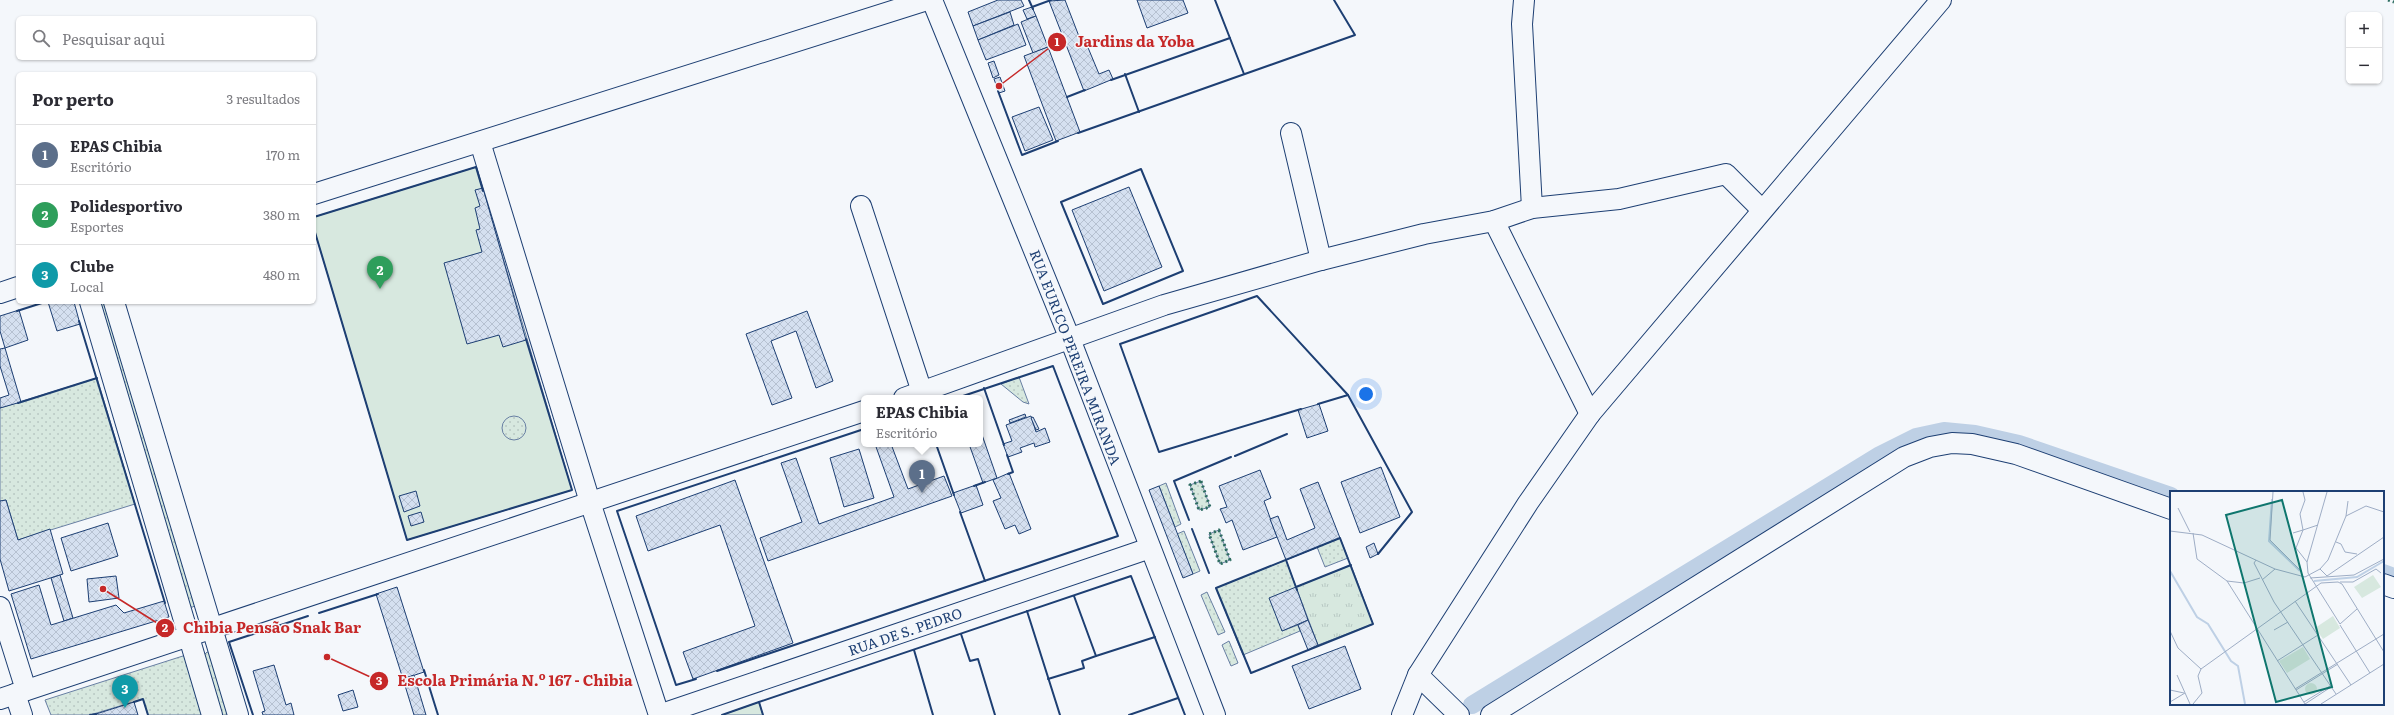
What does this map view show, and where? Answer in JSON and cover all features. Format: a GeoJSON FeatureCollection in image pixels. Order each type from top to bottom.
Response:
{"type":"FeatureCollection","features":[{"type":"Feature","properties":{"kind":"street"},"geometry":{"type":"LineString","coordinates":[[316,193],[927,0]]}},
{"type":"Feature","properties":{"kind":"street","name":"RUA EURICO PEREIRA MIRANDA"},"geometry":{"type":"LineString","coordinates":[[932,0],[1070,339],[1215,715]]}},
{"type":"Feature","properties":{"kind":"street"},"geometry":{"type":"LineString","coordinates":[[1524,0],[1522,24],[1532,208]]}},
{"type":"Feature","properties":{"kind":"street"},"geometry":{"type":"LineString","coordinates":[[1402,715],[1418,675],[1528,503],[1590,414],[1941,0]]}},
{"type":"Feature","properties":{"kind":"street"},"geometry":{"type":"LineString","coordinates":[[1290,133],[1321,260]]}},
{"type":"Feature","properties":{"kind":"street"},"geometry":{"type":"LineString","coordinates":[[480,142],[590,502],[659,715]]}},
{"type":"Feature","properties":{"kind":"street"},"geometry":{"type":"LineString","coordinates":[[861,206],[913,395],[1171,303],[1321,260],[1424,234],[1494,221],[1532,208],[1619,199],[1726,174],[1762,210]]}},
{"type":"Feature","properties":{"kind":"street"},"geometry":{"type":"LineString","coordinates":[[1494,221],[1590,414]]}},
{"type":"Feature","properties":{"kind":"street"},"geometry":{"type":"LineString","coordinates":[[0,293],[16,288]]}},
{"type":"Feature","properties":{"kind":"street"},"geometry":{"type":"LineString","coordinates":[[91,304],[212,715]]}},
{"type":"Feature","properties":{"kind":"street"},"geometry":{"type":"LineString","coordinates":[[115,304],[238,715]]}},
{"type":"Feature","properties":{"kind":"street"},"geometry":{"type":"LineString","coordinates":[[9,693],[189,637],[861,412]]}},
{"type":"Feature","properties":{"kind":"street"},"geometry":{"type":"LineString","coordinates":[[1491,715],[1904,457],[1930,447],[1952,443],[1972,444],[2016,454],[2170,509]]}},
{"type":"Feature","properties":{"kind":"street","name":"RUA DE S. PEDRO"},"geometry":{"type":"LineString","coordinates":[[659,715],[1150,548]]}},
{"type":"Feature","properties":{"kind":"street"},"geometry":{"type":"LineString","coordinates":[[2384,584],[2394,588]]}},
{"type":"Feature","properties":{"kind":"street"},"geometry":{"type":"LineString","coordinates":[[0,607],[9,693],[22,715]]}},
{"type":"Feature","properties":{"kind":"street"},"geometry":{"type":"LineString","coordinates":[[1418,675],[1458,715]]}},
{"type":"Feature","properties":{"kind":"green space"},"geometry":{"type":"Polygon","coordinates":[[[476,167],[572,490],[407,540],[316,236],[316,216],[476,167]]]}},
{"type":"Feature","properties":{"kind":"green space"},"geometry":{"type":"Polygon","coordinates":[[[99,304],[108,304],[195,605],[193,607],[189,607],[99,304]]]}},
{"type":"Feature","properties":{"kind":"green space"},"geometry":{"type":"Polygon","coordinates":[[[1019,377],[1029,404],[1023,402],[1001,384],[1019,377]]]}},
{"type":"Feature","properties":{"kind":"green space"},"geometry":{"type":"Polygon","coordinates":[[[97,378],[135,504],[18,540],[6,500],[0,501],[0,408],[97,378]]]}},
{"type":"Feature","properties":{"kind":"green space"},"geometry":{"type":"Polygon","coordinates":[[[514,416],[523,419],[526,428],[523,437],[514,440],[505,437],[502,428],[505,419],[514,416]]]}},
{"type":"Feature","properties":{"kind":"green space"},"geometry":{"type":"Polygon","coordinates":[[[1201,481],[1210,507],[1199,510],[1190,485],[1201,481]]]}},
{"type":"Feature","properties":{"kind":"green space"},"geometry":{"type":"Polygon","coordinates":[[[1166,483],[1181,524],[1175,527],[1159,486],[1166,483]]]}},
{"type":"Feature","properties":{"kind":"green space"},"geometry":{"type":"Polygon","coordinates":[[[1219,530],[1230,560],[1220,564],[1209,534],[1219,530]]]}},
{"type":"Feature","properties":{"kind":"green space"},"geometry":{"type":"Polygon","coordinates":[[[1184,531],[1200,571],[1193,574],[1177,534],[1184,531]]]}},
{"type":"Feature","properties":{"kind":"green space"},"geometry":{"type":"Polygon","coordinates":[[[1340,538],[1348,558],[1325,567],[1317,547],[1340,538]]]}},
{"type":"Feature","properties":{"kind":"green space"},"geometry":{"type":"Polygon","coordinates":[[[1286,560],[1296,587],[1282,631],[1298,625],[1300,631],[1243,655],[1216,588],[1286,560]]]}},
{"type":"Feature","properties":{"kind":"green space"},"geometry":{"type":"Polygon","coordinates":[[[1351,565],[1373,624],[1318,645],[1296,587],[1351,565]]]}},
{"type":"Feature","properties":{"kind":"green space"},"geometry":{"type":"Polygon","coordinates":[[[1207,592],[1225,632],[1218,635],[1201,595],[1207,592]]]}},
{"type":"Feature","properties":{"kind":"green space"},"geometry":{"type":"Polygon","coordinates":[[[1229,641],[1238,663],[1231,666],[1222,645],[1229,641]]]}},
{"type":"Feature","properties":{"kind":"green space"},"geometry":{"type":"Polygon","coordinates":[[[207,652],[211,653],[230,715],[221,715],[204,655],[207,652]]]}},
{"type":"Feature","properties":{"kind":"green space"},"geometry":{"type":"Polygon","coordinates":[[[186,655],[204,715],[148,715],[143,699],[90,715],[51,715],[45,700],[186,655]]]}},
{"type":"Feature","properties":{"kind":"green space"},"geometry":{"type":"Polygon","coordinates":[[[759,702],[763,715],[722,715],[759,702]]]}},
{"type":"Feature","properties":{"kind":"building"},"geometry":{"type":"Polygon","coordinates":[[[998,0],[1021,0],[1024,6],[973,26],[968,12],[998,0]]]}},
{"type":"Feature","properties":{"kind":"building"},"geometry":{"type":"Polygon","coordinates":[[[1065,0],[1080,39],[1084,38],[1099,74],[1109,70],[1113,79],[1084,91],[1049,1],[1065,0]]]}},
{"type":"Feature","properties":{"kind":"building"},"geometry":{"type":"Polygon","coordinates":[[[1137,0],[1183,0],[1188,13],[1147,28],[1137,0]]]}},
{"type":"Feature","properties":{"kind":"building"},"geometry":{"type":"Polygon","coordinates":[[[1032,7],[1036,16],[1027,19],[1023,10],[1032,7]]]}},
{"type":"Feature","properties":{"kind":"building"},"geometry":{"type":"Polygon","coordinates":[[[1010,12],[1014,25],[978,40],[973,26],[1010,12]]]}},
{"type":"Feature","properties":{"kind":"building"},"geometry":{"type":"Polygon","coordinates":[[[1036,16],[1048,47],[1033,53],[1021,22],[1036,16]]]}},
{"type":"Feature","properties":{"kind":"building"},"geometry":{"type":"Polygon","coordinates":[[[1018,24],[1026,45],[986,60],[978,40],[1018,24]]]}},
{"type":"Feature","properties":{"kind":"building"},"geometry":{"type":"Polygon","coordinates":[[[1048,47],[1080,132],[1056,141],[1024,56],[1048,47]]]}},
{"type":"Feature","properties":{"kind":"building"},"geometry":{"type":"Polygon","coordinates":[[[994,61],[999,75],[993,78],[988,63],[994,61]]]}},
{"type":"Feature","properties":{"kind":"building"},"geometry":{"type":"Polygon","coordinates":[[[1000,77],[1005,91],[999,93],[994,79],[1000,77]]]}},
{"type":"Feature","properties":{"kind":"building"},"geometry":{"type":"Polygon","coordinates":[[[1039,107],[1053,140],[1025,151],[1012,117],[1039,107]]]}},
{"type":"Feature","properties":{"kind":"building"},"geometry":{"type":"Polygon","coordinates":[[[1129,187],[1162,267],[1104,291],[1072,210],[1129,187]]]}},
{"type":"Feature","properties":{"kind":"building"},"geometry":{"type":"Polygon","coordinates":[[[483,188],[526,340],[503,347],[499,335],[467,344],[444,263],[482,252],[476,230],[480,229],[475,208],[480,206],[475,190],[483,188]]]}},
{"type":"Feature","properties":{"kind":"building"},"geometry":{"type":"Polygon","coordinates":[[[49,304],[75,304],[80,324],[57,331],[49,304]]]}},
{"type":"Feature","properties":{"kind":"building"},"geometry":{"type":"Polygon","coordinates":[[[19,310],[28,340],[5,348],[0,331],[0,316],[19,310]]]}},
{"type":"Feature","properties":{"kind":"building"},"geometry":{"type":"Polygon","coordinates":[[[807,311],[833,381],[816,388],[796,331],[771,341],[792,398],[772,405],[746,334],[807,311]]]}},
{"type":"Feature","properties":{"kind":"building"},"geometry":{"type":"Polygon","coordinates":[[[5,348],[21,402],[0,408],[0,398],[9,395],[0,366],[0,349],[5,348]]]}},
{"type":"Feature","properties":{"kind":"building"},"geometry":{"type":"Polygon","coordinates":[[[1319,404],[1328,431],[1307,438],[1298,410],[1319,404]]]}},
{"type":"Feature","properties":{"kind":"building"},"geometry":{"type":"Polygon","coordinates":[[[1025,414],[1026,417],[1010,423],[1009,420],[1025,414]]]}},
{"type":"Feature","properties":{"kind":"building"},"geometry":{"type":"Polygon","coordinates":[[[1031,416],[1036,432],[1045,428],[1050,442],[1035,447],[1034,443],[1020,448],[1022,452],[1008,457],[1003,444],[1012,441],[1006,425],[1031,416]]]}},
{"type":"Feature","properties":{"kind":"building"},"geometry":{"type":"Polygon","coordinates":[[[1033,417],[1039,429],[1036,430],[1031,418],[1033,417]]]}},
{"type":"Feature","properties":{"kind":"building"},"geometry":{"type":"Polygon","coordinates":[[[983,438],[997,478],[983,483],[970,447],[983,447],[983,438]]]}},
{"type":"Feature","properties":{"kind":"building"},"geometry":{"type":"Polygon","coordinates":[[[876,447],[892,447],[908,489],[944,476],[952,496],[768,561],[760,538],[802,522],[781,463],[796,458],[819,524],[894,497],[876,447]]]}},
{"type":"Feature","properties":{"kind":"building"},"geometry":{"type":"Polygon","coordinates":[[[859,449],[874,498],[844,507],[830,458],[859,449]]]}},
{"type":"Feature","properties":{"kind":"building"},"geometry":{"type":"Polygon","coordinates":[[[1381,467],[1400,517],[1360,533],[1341,482],[1381,467]]]}},
{"type":"Feature","properties":{"kind":"building"},"geometry":{"type":"Polygon","coordinates":[[[1260,470],[1271,498],[1264,501],[1277,537],[1243,550],[1232,520],[1226,523],[1220,509],[1227,507],[1219,486],[1260,470]]]}},
{"type":"Feature","properties":{"kind":"building"},"geometry":{"type":"Polygon","coordinates":[[[1009,473],[1031,529],[1019,534],[1015,525],[1005,529],[993,501],[1001,498],[993,480],[1009,473]]]}},
{"type":"Feature","properties":{"kind":"building"},"geometry":{"type":"Polygon","coordinates":[[[735,480],[793,643],[693,679],[683,652],[755,626],[720,525],[648,551],[636,516],[735,480]]]}},
{"type":"Feature","properties":{"kind":"building"},"geometry":{"type":"Polygon","coordinates":[[[1318,482],[1340,538],[1286,560],[1270,519],[1278,516],[1287,540],[1315,528],[1300,489],[1318,482]]]}},
{"type":"Feature","properties":{"kind":"building"},"geometry":{"type":"Polygon","coordinates":[[[976,485],[983,505],[961,513],[953,493],[976,485]]]}},
{"type":"Feature","properties":{"kind":"building"},"geometry":{"type":"Polygon","coordinates":[[[1159,486],[1193,574],[1183,578],[1149,490],[1159,486]]]}},
{"type":"Feature","properties":{"kind":"building"},"geometry":{"type":"Polygon","coordinates":[[[416,491],[420,506],[404,512],[399,496],[416,491]]]}},
{"type":"Feature","properties":{"kind":"building"},"geometry":{"type":"Polygon","coordinates":[[[6,500],[18,540],[50,529],[63,574],[9,591],[0,559],[0,501],[6,500]]]}},
{"type":"Feature","properties":{"kind":"building"},"geometry":{"type":"Polygon","coordinates":[[[421,512],[424,522],[411,526],[408,516],[421,512]]]}},
{"type":"Feature","properties":{"kind":"building"},"geometry":{"type":"Polygon","coordinates":[[[108,523],[118,556],[71,571],[61,538],[108,523]]]}},
{"type":"Feature","properties":{"kind":"building"},"geometry":{"type":"Polygon","coordinates":[[[1374,543],[1378,554],[1370,558],[1366,547],[1374,543]]]}},
{"type":"Feature","properties":{"kind":"building"},"geometry":{"type":"Polygon","coordinates":[[[60,575],[73,618],[64,621],[51,578],[60,575]]]}},
{"type":"Feature","properties":{"kind":"building"},"geometry":{"type":"Polygon","coordinates":[[[116,576],[119,598],[89,602],[87,579],[116,576]]]}},
{"type":"Feature","properties":{"kind":"building"},"geometry":{"type":"Polygon","coordinates":[[[39,585],[51,625],[116,605],[124,613],[164,601],[169,617],[31,659],[11,594],[39,585]]]}},
{"type":"Feature","properties":{"kind":"building"},"geometry":{"type":"Polygon","coordinates":[[[397,587],[424,672],[403,679],[376,594],[397,587]]]}},
{"type":"Feature","properties":{"kind":"building"},"geometry":{"type":"Polygon","coordinates":[[[1296,587],[1308,620],[1282,631],[1269,598],[1296,587]]]}},
{"type":"Feature","properties":{"kind":"building"},"geometry":{"type":"Polygon","coordinates":[[[1308,620],[1318,645],[1308,650],[1298,625],[1308,620]]]}},
{"type":"Feature","properties":{"kind":"building"},"geometry":{"type":"Polygon","coordinates":[[[1345,646],[1361,689],[1309,709],[1292,666],[1345,646]]]}},
{"type":"Feature","properties":{"kind":"building"},"geometry":{"type":"Polygon","coordinates":[[[274,665],[286,705],[291,703],[294,715],[263,715],[262,712],[265,711],[253,671],[274,665]]]}},
{"type":"Feature","properties":{"kind":"building"},"geometry":{"type":"Polygon","coordinates":[[[414,675],[426,715],[414,715],[403,679],[414,675]]]}},
{"type":"Feature","properties":{"kind":"building"},"geometry":{"type":"Polygon","coordinates":[[[353,690],[358,707],[343,711],[338,695],[353,690]]]}},
{"type":"Feature","properties":{"kind":"building"},"geometry":{"type":"Polygon","coordinates":[[[134,702],[138,715],[96,715],[96,714],[134,702]]]}},
{"type":"Feature","properties":{"kind":"waterway"},"geometry":{"type":"LineString","coordinates":[[1472,705],[1880,455],[1916,437],[1944,431],[1975,434],[2019,444],[2170,496]]}},
{"type":"Feature","properties":{"kind":"waterway"},"geometry":{"type":"LineString","coordinates":[[2384,573],[2394,577]]}},
{"type":"Feature","properties":{"kind":"hedge"},"geometry":{"type":"LineString","coordinates":[[2388,0],[2394,2]]}},
{"type":"Feature","properties":{"kind":"hedge"},"geometry":{"type":"LineString","coordinates":[[1201,481],[1210,507],[1199,510],[1190,485],[1201,481]]}},
{"type":"Feature","properties":{"kind":"hedge"},"geometry":{"type":"LineString","coordinates":[[1219,530],[1230,560],[1220,564],[1209,534],[1219,530]]}},
{"type":"Feature","properties":{"kind":"wall"},"geometry":{"type":"LineString","coordinates":[[1029,0],[1033,9]]}},
{"type":"Feature","properties":{"kind":"wall"},"geometry":{"type":"LineString","coordinates":[[1032,7],[1051,0]]}},
{"type":"Feature","properties":{"kind":"wall"},"geometry":{"type":"LineString","coordinates":[[1215,0],[1244,74]]}},
{"type":"Feature","properties":{"kind":"wall"},"geometry":{"type":"LineString","coordinates":[[1078,133],[1355,35],[1334,0]]}},
{"type":"Feature","properties":{"kind":"wall"},"geometry":{"type":"LineString","coordinates":[[1111,80],[1230,38]]}},
{"type":"Feature","properties":{"kind":"wall"},"geometry":{"type":"LineString","coordinates":[[1125,74],[1139,112]]}},
{"type":"Feature","properties":{"kind":"wall"},"geometry":{"type":"LineString","coordinates":[[1067,97],[1085,90]]}},
{"type":"Feature","properties":{"kind":"wall"},"geometry":{"type":"LineString","coordinates":[[998,91],[1022,155],[1058,141]]}},
{"type":"Feature","properties":{"kind":"wall"},"geometry":{"type":"LineString","coordinates":[[316,216],[476,167],[483,191]]}},
{"type":"Feature","properties":{"kind":"wall"},"geometry":{"type":"LineString","coordinates":[[1141,169],[1183,271],[1103,304],[1061,202],[1141,169]]}},
{"type":"Feature","properties":{"kind":"wall"},"geometry":{"type":"LineString","coordinates":[[316,236],[407,540],[572,490],[526,339]]}},
{"type":"Feature","properties":{"kind":"wall"},"geometry":{"type":"LineString","coordinates":[[1301,409],[1159,452],[1120,344],[1257,296],[1348,395],[1412,512],[1378,554]]}},
{"type":"Feature","properties":{"kind":"wall"},"geometry":{"type":"LineString","coordinates":[[17,311],[39,304]]}},
{"type":"Feature","properties":{"kind":"wall"},"geometry":{"type":"LineString","coordinates":[[79,321],[165,603]]}},
{"type":"Feature","properties":{"kind":"wall"},"geometry":{"type":"LineString","coordinates":[[717,671],[1118,536],[1053,366],[966,395]]}},
{"type":"Feature","properties":{"kind":"wall"},"geometry":{"type":"LineString","coordinates":[[18,403],[97,378]]}},
{"type":"Feature","properties":{"kind":"wall"},"geometry":{"type":"LineString","coordinates":[[984,388],[1004,445]]}},
{"type":"Feature","properties":{"kind":"wall"},"geometry":{"type":"LineString","coordinates":[[1318,404],[1348,395]]}},
{"type":"Feature","properties":{"kind":"wall"},"geometry":{"type":"LineString","coordinates":[[696,679],[676,685],[617,511],[861,430]]}},
{"type":"Feature","properties":{"kind":"wall"},"geometry":{"type":"LineString","coordinates":[[1235,456],[1287,434]]}},
{"type":"Feature","properties":{"kind":"wall"},"geometry":{"type":"LineString","coordinates":[[937,447],[954,495]]}},
{"type":"Feature","properties":{"kind":"wall"},"geometry":{"type":"LineString","coordinates":[[1007,455],[1013,472],[1008,474]]}},
{"type":"Feature","properties":{"kind":"wall"},"geometry":{"type":"LineString","coordinates":[[1189,520],[1174,481],[1231,457]]}},
{"type":"Feature","properties":{"kind":"wall"},"geometry":{"type":"LineString","coordinates":[[974,486],[985,482]]}},
{"type":"Feature","properties":{"kind":"wall"},"geometry":{"type":"LineString","coordinates":[[960,512],[985,581]]}},
{"type":"Feature","properties":{"kind":"wall"},"geometry":{"type":"LineString","coordinates":[[1192,529],[1209,573]]}},
{"type":"Feature","properties":{"kind":"wall"},"geometry":{"type":"LineString","coordinates":[[1340,538],[1373,624],[1251,673],[1216,588],[1340,538]]}},
{"type":"Feature","properties":{"kind":"wall"},"geometry":{"type":"LineString","coordinates":[[1286,560],[1297,590]]}},
{"type":"Feature","properties":{"kind":"wall"},"geometry":{"type":"LineString","coordinates":[[1296,587],[1351,565]]}},
{"type":"Feature","properties":{"kind":"wall"},"geometry":{"type":"LineString","coordinates":[[759,702],[1131,576],[1185,715]]}},
{"type":"Feature","properties":{"kind":"wall"},"geometry":{"type":"LineString","coordinates":[[319,613],[378,594]]}},
{"type":"Feature","properties":{"kind":"wall"},"geometry":{"type":"LineString","coordinates":[[1048,679],[1084,668],[1082,661],[1096,656],[1074,596]]}},
{"type":"Feature","properties":{"kind":"wall"},"geometry":{"type":"LineString","coordinates":[[1027,611],[1060,715]]}},
{"type":"Feature","properties":{"kind":"wall"},"geometry":{"type":"LineString","coordinates":[[253,715],[229,642],[308,616]]}},
{"type":"Feature","properties":{"kind":"wall"},"geometry":{"type":"LineString","coordinates":[[961,634],[970,661],[978,659],[995,715]]}},
{"type":"Feature","properties":{"kind":"wall"},"geometry":{"type":"LineString","coordinates":[[1096,656],[1155,637]]}},
{"type":"Feature","properties":{"kind":"wall"},"geometry":{"type":"LineString","coordinates":[[914,650],[933,715]]}},
{"type":"Feature","properties":{"kind":"wall"},"geometry":{"type":"LineString","coordinates":[[424,670],[438,715]]}},
{"type":"Feature","properties":{"kind":"wall"},"geometry":{"type":"LineString","coordinates":[[1129,715],[1178,698]]}},
{"type":"Feature","properties":{"kind":"wall"},"geometry":{"type":"LineString","coordinates":[[134,702],[143,699],[148,715]]}},
{"type":"Feature","properties":{"kind":"wall"},"geometry":{"type":"LineString","coordinates":[[722,715],[759,702],[763,715]]}},
{"type":"Feature","properties":{"kind":"wall"},"geometry":{"type":"LineString","coordinates":[[90,715],[96,714]]}},
{"type":"Feature","properties":{"kind":"place","name":"Jardins da Yoba"},"geometry":{"type":"Point","coordinates":[999,86]}},
{"type":"Feature","properties":{"kind":"place","name":"Polidesportivo"},"geometry":{"type":"Point","coordinates":[380,289]}},
{"type":"Feature","properties":{"kind":"place","name":"EPAS Chibia"},"geometry":{"type":"Point","coordinates":[922,493]}},
{"type":"Feature","properties":{"kind":"place","name":"Chibia Pensão Snak Bar"},"geometry":{"type":"Point","coordinates":[103,589]}},
{"type":"Feature","properties":{"kind":"place","name":"Escola Primária N.º 167 - Chibia"},"geometry":{"type":"Point","coordinates":[327,657]}},
{"type":"Feature","properties":{"kind":"place","name":"Clube"},"geometry":{"type":"Point","coordinates":[125,708]}}]}
